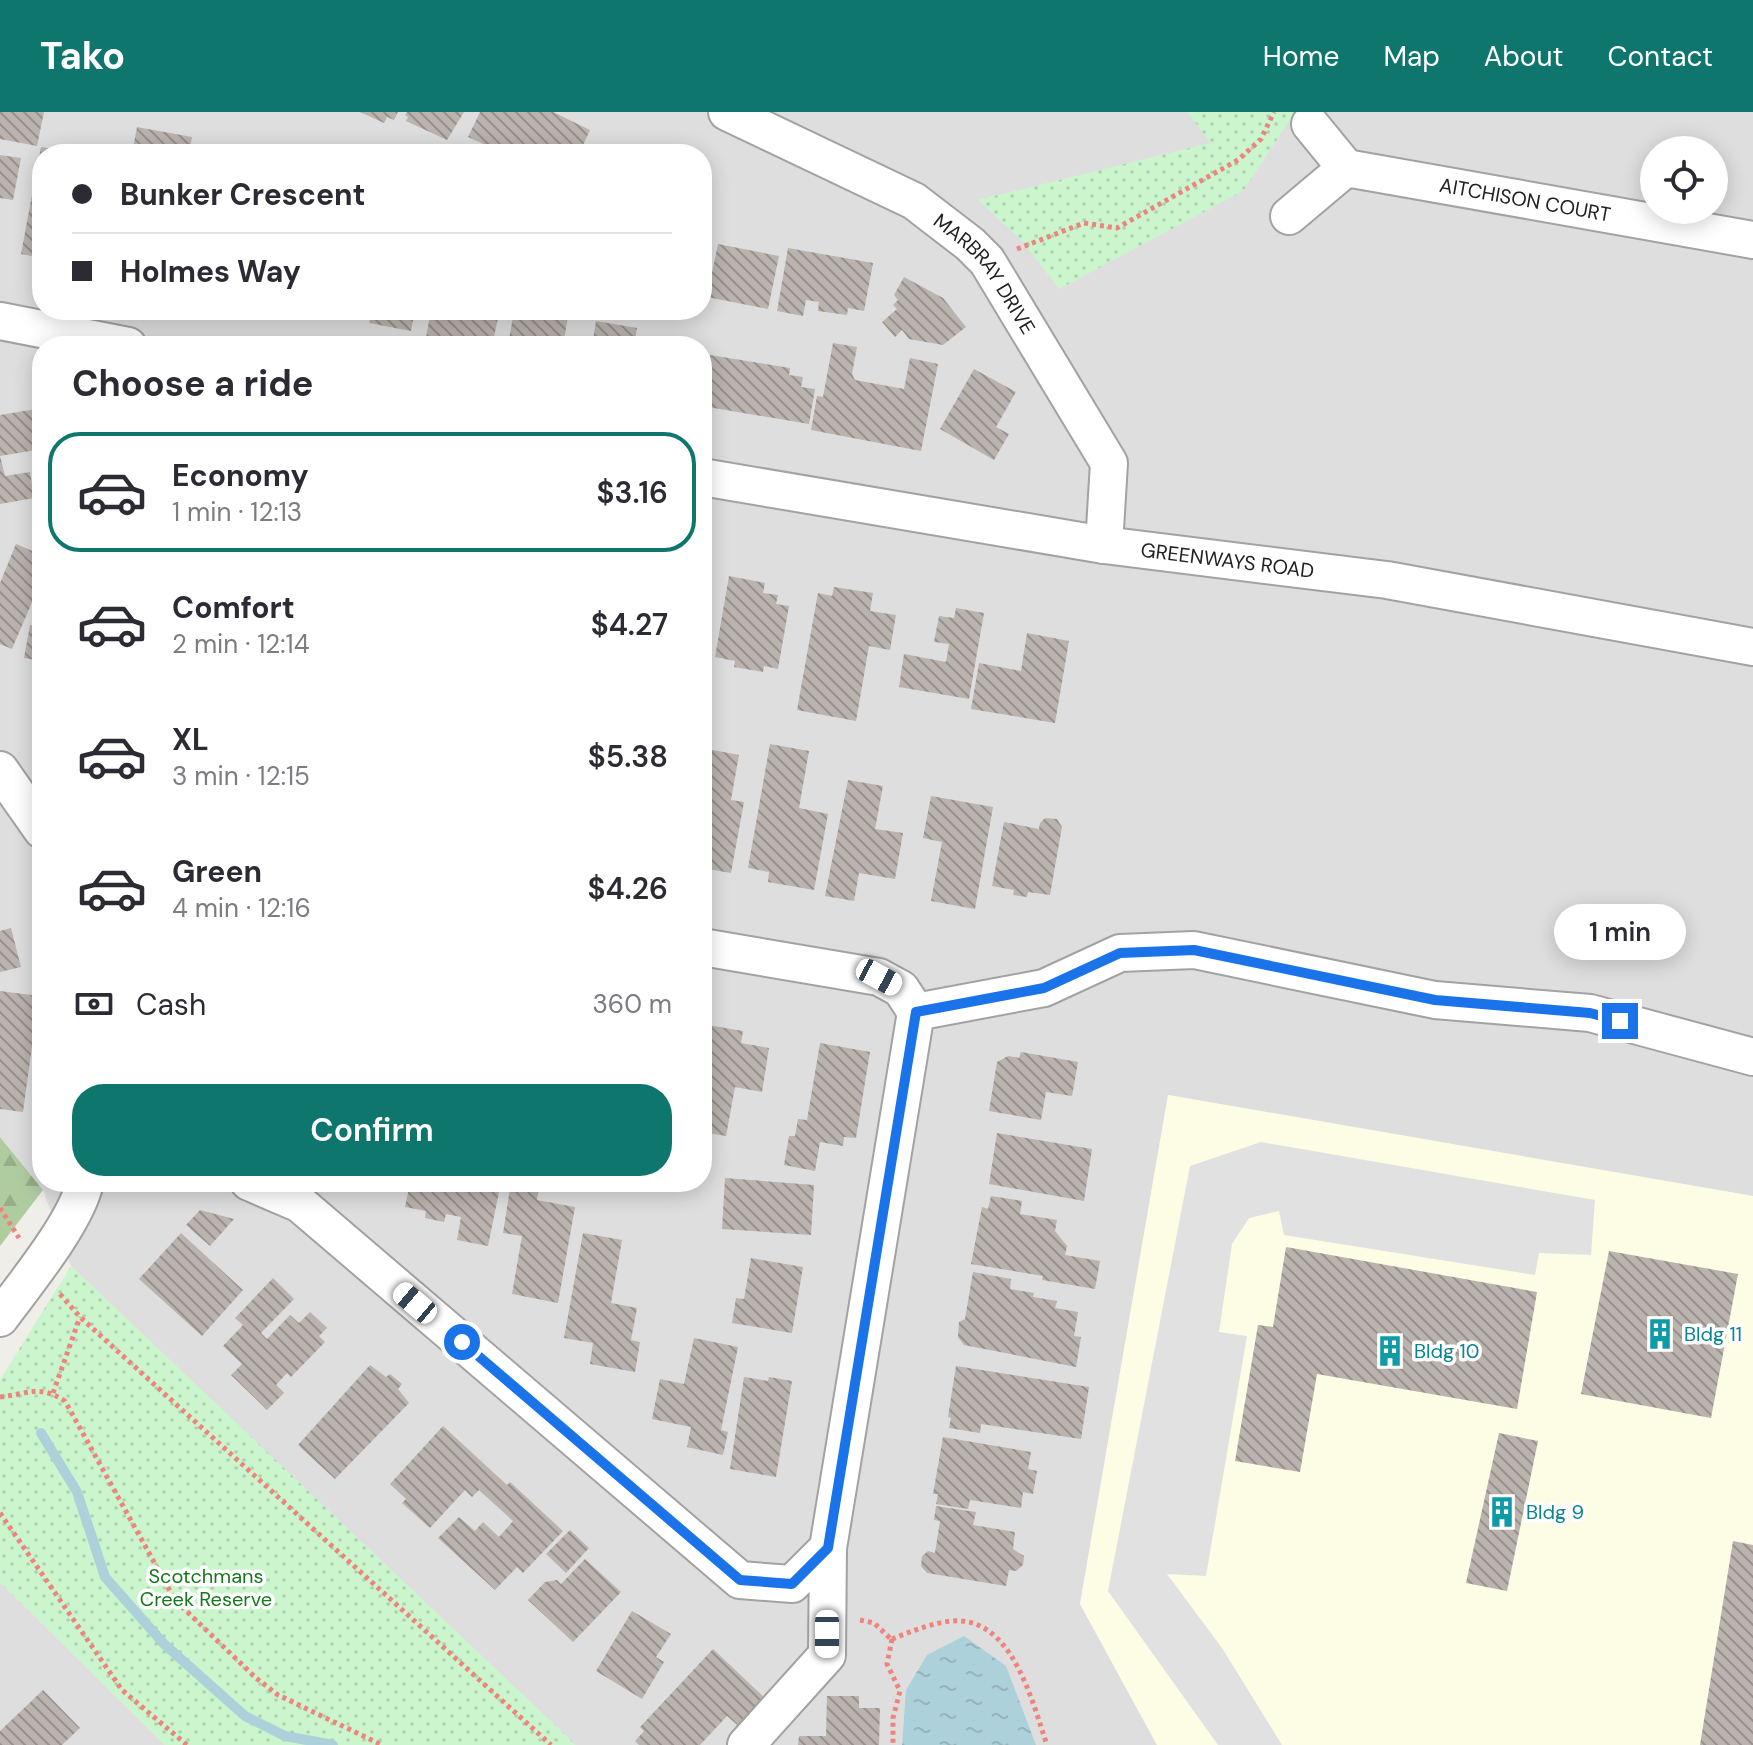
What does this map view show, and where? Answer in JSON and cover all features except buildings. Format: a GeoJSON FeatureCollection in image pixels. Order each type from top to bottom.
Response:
{"type":"FeatureCollection","features":[{"type":"Feature","properties":{"kind":"street","name":"MARBRAY DRIVE"},"geometry":{"type":"LineString","coordinates":[[727,112],[914,201],[987,261],[1109,463],[1104,545]]}},
{"type":"Feature","properties":{"kind":"street"},"geometry":{"type":"LineString","coordinates":[[1289,216],[1346,168],[1310,124]]}},
{"type":"Feature","properties":{"kind":"street","name":"AITCHISON COURT"},"geometry":{"type":"LineString","coordinates":[[1346,168],[1753,240]]}},
{"type":"Feature","properties":{"kind":"street"},"geometry":{"type":"LineString","coordinates":[[0,321],[77,336]]}},
{"type":"Feature","properties":{"kind":"street","name":"GREENWAYS ROAD"},"geometry":{"type":"LineString","coordinates":[[712,479],[1104,545],[1387,580],[1753,647]]}},
{"type":"Feature","properties":{"kind":"street"},"geometry":{"type":"LineString","coordinates":[[20,785],[32,810]]}},
{"type":"Feature","properties":{"kind":"street"},"geometry":{"type":"LineString","coordinates":[[712,949],[879,977],[901,989],[916,1012],[828,1548],[827,1655],[746,1745]]}},
{"type":"Feature","properties":{"kind":"street"},"geometry":{"type":"LineString","coordinates":[[916,1012],[1044,988],[1120,953],[1194,950],[1435,1000],[1590,1013],[1753,1057]]}},
{"type":"Feature","properties":{"kind":"street"},"geometry":{"type":"LineString","coordinates":[[0,1318],[37,1268],[83,1192]]}},
{"type":"Feature","properties":{"kind":"street"},"geometry":{"type":"LineString","coordinates":[[272,1192],[300,1204],[740,1580],[792,1584],[828,1548]]}},
{"type":"Feature","properties":{"kind":"path"},"geometry":{"type":"LineString","coordinates":[[987,261],[1084,223],[1117,228],[1238,160],[1261,139],[1274,112]]}},
{"type":"Feature","properties":{"kind":"path"},"geometry":{"type":"LineString","coordinates":[[0,1208],[37,1268],[80,1317],[551,1745]]}},
{"type":"Feature","properties":{"kind":"path"},"geometry":{"type":"LineString","coordinates":[[53,1393],[80,1317]]}},
{"type":"Feature","properties":{"kind":"path"},"geometry":{"type":"LineString","coordinates":[[0,1397],[36,1389],[53,1393],[65,1401],[175,1600],[256,1678],[278,1695],[382,1745]]}},
{"type":"Feature","properties":{"kind":"path"},"geometry":{"type":"LineString","coordinates":[[0,1513],[122,1690],[187,1745]]}},
{"type":"Feature","properties":{"kind":"path"},"geometry":{"type":"LineString","coordinates":[[893,1745],[893,1718],[900,1691],[887,1664],[892,1639],[954,1620],[988,1629],[1012,1654],[1047,1745]]}},
{"type":"Feature","properties":{"kind":"shaded area"},"geometry":{"type":"Polygon","coordinates":[[[0,112],[1753,112],[1753,1196],[1168,1095],[1080,1604],[1157,1745],[572,1745],[71,1266],[44,1192],[712,1192],[712,336],[32,336],[32,1176],[0,1137],[0,112]]]}},
{"type":"Feature","properties":{"kind":"shaded area"},"geometry":{"type":"Polygon","coordinates":[[[1168,1095],[1753,1196],[1753,1745],[1157,1745],[1080,1604],[1168,1095]]]}},
{"type":"Feature","properties":{"kind":"shaded area"},"geometry":{"type":"Polygon","coordinates":[[[1261,1142],[1595,1200],[1591,1255],[1539,1253],[1535,1275],[1284,1235],[1279,1211],[1249,1218],[1232,1244],[1219,1332],[1247,1336],[1206,1576],[1167,1574],[1222,1648],[1282,1745],[1218,1745],[1108,1591],[1190,1166],[1261,1142]]]}},
{"type":"Feature","properties":{"kind":"shaded area"},"geometry":{"type":"Polygon","coordinates":[[[0,1582],[165,1745],[0,1745],[0,1582]]]}},
{"type":"Feature","properties":{"kind":"green space"},"geometry":{"type":"Polygon","coordinates":[[[1188,112],[1295,112],[1243,191],[1059,289],[1023,242],[978,200],[1210,143],[1188,112]]]}},
{"type":"Feature","properties":{"kind":"green space"},"geometry":{"type":"Polygon","coordinates":[[[0,1137],[32,1176],[32,1192],[41,1192],[0,1246],[0,1137]]]}},
{"type":"Feature","properties":{"kind":"green space","name":"Scotchmans Creek Reserve"},"geometry":{"type":"Polygon","coordinates":[[[71,1266],[576,1745],[165,1745],[0,1582],[0,1380],[71,1266]]]}},
{"type":"Feature","properties":{"kind":"water"},"geometry":{"type":"Polygon","coordinates":[[[964,1636],[1006,1666],[1036,1745],[902,1745],[906,1690],[927,1655],[964,1636]]]}},
{"type":"Feature","properties":{"kind":"waterway"},"geometry":{"type":"LineString","coordinates":[[41,1433],[77,1492],[105,1577],[164,1644],[245,1716],[285,1736],[333,1745]]}},
{"type":"Feature","properties":{"kind":"place","name":"Bldg 11"},"geometry":{"type":"Point","coordinates":[1660,1334]}},
{"type":"Feature","properties":{"kind":"place","name":"Bldg 10"},"geometry":{"type":"Point","coordinates":[1390,1351]}},
{"type":"Feature","properties":{"kind":"place","name":"Bldg 9"},"geometry":{"type":"Point","coordinates":[1502,1512]}},
{"type":"Feature","properties":{"kind":"route"},"geometry":{"type":"LineString","coordinates":[[462,1342],[740,1580],[792,1584],[828,1548],[916,1012],[1044,988],[1120,953],[1194,950],[1435,1000],[1590,1013],[1620,1021]]}}]}
